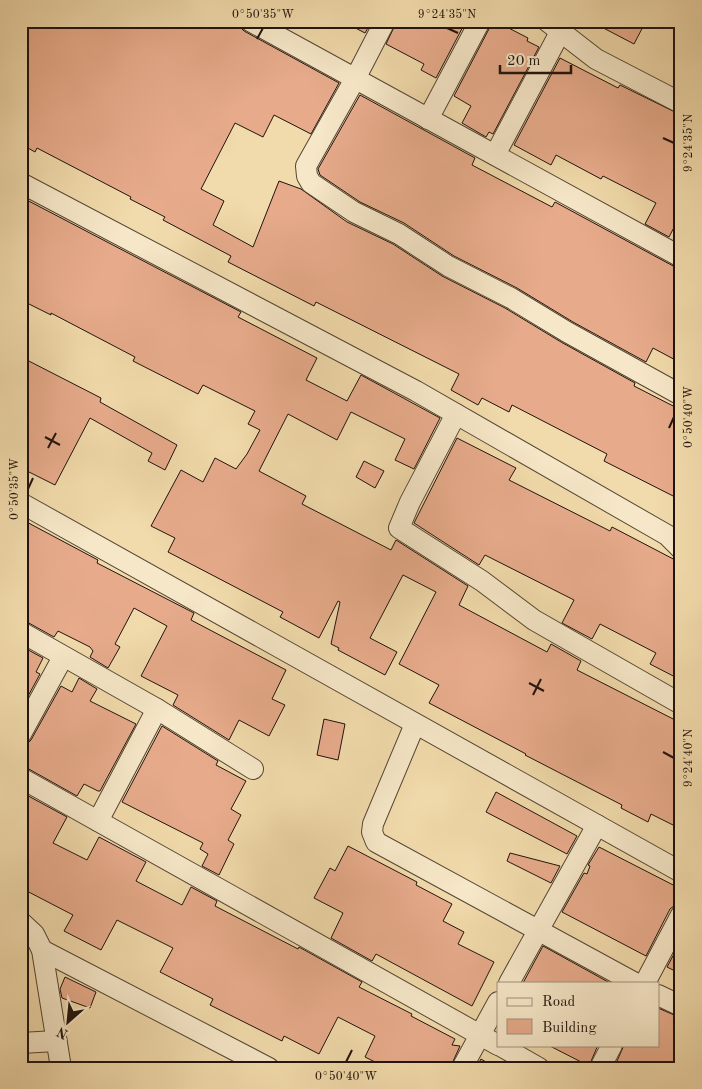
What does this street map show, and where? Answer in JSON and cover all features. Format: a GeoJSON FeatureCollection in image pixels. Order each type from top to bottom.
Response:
{"type":"FeatureCollection","features":[{"type":"Feature","properties":{"kind":"street"},"geometry":{"type":"LineString","coordinates":[[250,21],[681,257]]}},
{"type":"Feature","properties":{"kind":"street"},"geometry":{"type":"LineString","coordinates":[[385,21],[306,166],[307,176],[312,183],[354,212],[399,234],[448,266],[511,298],[567,332],[681,395]]}},
{"type":"Feature","properties":{"kind":"street"},"geometry":{"type":"LineString","coordinates":[[428,119],[480,21]]}},
{"type":"Feature","properties":{"kind":"street"},"geometry":{"type":"LineString","coordinates":[[495,155],[558,24],[596,59],[681,103]]}},
{"type":"Feature","properties":{"kind":"street"},"geometry":{"type":"LineString","coordinates":[[21,183],[416,391],[667,535],[681,549]]}},
{"type":"Feature","properties":{"kind":"street"},"geometry":{"type":"LineString","coordinates":[[456,414],[410,502],[399,528],[474,576],[534,620],[681,704]]}},
{"type":"Feature","properties":{"kind":"street"},"geometry":{"type":"LineString","coordinates":[[21,504],[681,872]]}},
{"type":"Feature","properties":{"kind":"street"},"geometry":{"type":"LineString","coordinates":[[21,632],[157,709],[253,769]]}},
{"type":"Feature","properties":{"kind":"street"},"geometry":{"type":"LineString","coordinates":[[21,734],[63,656]]}},
{"type":"Feature","properties":{"kind":"street"},"geometry":{"type":"LineString","coordinates":[[98,821],[157,709]]}},
{"type":"Feature","properties":{"kind":"street"},"geometry":{"type":"LineString","coordinates":[[415,724],[373,824],[373,838],[380,845],[633,982]]}},
{"type":"Feature","properties":{"kind":"street"},"geometry":{"type":"LineString","coordinates":[[21,778],[497,1044]]}},
{"type":"Feature","properties":{"kind":"street"},"geometry":{"type":"LineString","coordinates":[[510,982],[597,825]]}},
{"type":"Feature","properties":{"kind":"street"},"geometry":{"type":"LineString","coordinates":[[646,982],[681,915]]}},
{"type":"Feature","properties":{"kind":"street"},"geometry":{"type":"LineString","coordinates":[[21,922],[34,934],[42,950],[61,1068]]}},
{"type":"Feature","properties":{"kind":"street"},"geometry":{"type":"LineString","coordinates":[[42,950],[270,1068]]}},
{"type":"Feature","properties":{"kind":"street"},"geometry":{"type":"LineString","coordinates":[[660,996],[681,1006]]}},
{"type":"Feature","properties":{"kind":"street"},"geometry":{"type":"LineString","coordinates":[[462,1068],[497,1004]]}},
{"type":"Feature","properties":{"kind":"street"},"geometry":{"type":"LineString","coordinates":[[21,1043],[56,1040]]}},
{"type":"Feature","properties":{"kind":"street"},"geometry":{"type":"LineString","coordinates":[[500,1046],[539,1068]]}},
{"type":"Feature","properties":{"kind":"street"},"geometry":{"type":"LineString","coordinates":[[600,1068],[611,1046]]}},
{"type":"Feature","properties":{"kind":"building"},"geometry":{"type":"Polygon","coordinates":[[[21,21],[238,21],[244,31],[339,83],[311,134],[274,115],[263,137],[235,123],[201,189],[224,201],[213,225],[253,247],[279,181],[301,189],[347,222],[393,244],[442,276],[505,308],[635,383],[634,386],[681,410],[681,500],[604,461],[607,454],[512,405],[509,412],[482,398],[478,405],[451,390],[459,374],[316,302],[314,306],[228,262],[231,256],[163,220],[165,217],[130,199],[131,197],[37,148],[35,152],[21,144],[21,21]]]}},
{"type":"Feature","properties":{"kind":"building"},"geometry":{"type":"Polygon","coordinates":[[[342,21],[372,21],[365,33],[342,21]]]}},
{"type":"Feature","properties":{"kind":"building"},"geometry":{"type":"Polygon","coordinates":[[[397,21],[466,21],[436,78],[421,70],[424,64],[386,44],[397,21]]]}},
{"type":"Feature","properties":{"kind":"building"},"geometry":{"type":"Polygon","coordinates":[[[492,21],[528,38],[527,41],[539,47],[493,134],[489,132],[486,137],[462,123],[471,106],[454,96],[492,21]]]}},
{"type":"Feature","properties":{"kind":"building"},"geometry":{"type":"Polygon","coordinates":[[[590,21],[646,21],[634,44],[590,21]]]}},
{"type":"Feature","properties":{"kind":"building"},"geometry":{"type":"Polygon","coordinates":[[[560,58],[618,88],[620,85],[681,115],[681,214],[669,237],[645,224],[656,203],[603,176],[601,179],[556,155],[551,165],[514,145],[560,58]]]}},
{"type":"Feature","properties":{"kind":"building"},"geometry":{"type":"Polygon","coordinates":[[[360,95],[475,158],[472,165],[552,207],[555,202],[681,269],[681,363],[653,348],[646,362],[573,322],[517,288],[454,256],[404,223],[360,202],[320,175],[318,169],[360,95]]]}},
{"type":"Feature","properties":{"kind":"building"},"geometry":{"type":"Polygon","coordinates":[[[21,197],[241,312],[238,317],[317,358],[306,380],[347,401],[361,375],[440,418],[414,469],[395,460],[405,439],[351,412],[337,440],[288,414],[259,471],[306,496],[302,504],[391,550],[396,540],[468,586],[459,605],[547,652],[551,644],[581,661],[577,670],[681,723],[681,829],[651,814],[648,822],[621,808],[622,805],[429,703],[439,685],[399,664],[436,592],[403,575],[370,638],[397,652],[385,675],[338,650],[339,648],[331,644],[340,602],[338,601],[319,638],[280,617],[283,612],[168,552],[175,538],[151,526],[181,470],[203,482],[215,458],[236,469],[247,454],[260,430],[248,424],[255,411],[203,385],[198,394],[133,361],[135,357],[51,313],[51,315],[21,300],[21,197]]]}},
{"type":"Feature","properties":{"kind":"building"},"geometry":{"type":"Polygon","coordinates":[[[21,357],[101,398],[100,402],[177,445],[165,470],[148,461],[152,453],[90,418],[55,485],[21,468],[21,357]]]}},
{"type":"Feature","properties":{"kind":"building"},"geometry":{"type":"Polygon","coordinates":[[[457,438],[516,468],[509,480],[610,531],[612,527],[681,563],[681,680],[650,664],[656,653],[600,624],[592,639],[562,623],[574,600],[485,555],[479,565],[414,523],[457,438]]]}},
{"type":"Feature","properties":{"kind":"building"},"geometry":{"type":"Polygon","coordinates":[[[364,461],[384,471],[375,488],[356,477],[364,461]]]}},
{"type":"Feature","properties":{"kind":"building"},"geometry":{"type":"Polygon","coordinates":[[[21,519],[98,560],[97,563],[194,613],[191,620],[286,670],[272,699],[285,705],[269,736],[239,720],[229,740],[173,705],[178,695],[141,676],[167,626],[134,608],[115,644],[120,647],[108,668],[90,657],[93,651],[90,647],[58,631],[54,637],[21,620],[21,519]]]}},
{"type":"Feature","properties":{"kind":"building"},"geometry":{"type":"Polygon","coordinates":[[[21,646],[43,658],[36,672],[40,674],[21,709],[21,646]]]}},
{"type":"Feature","properties":{"kind":"building"},"geometry":{"type":"Polygon","coordinates":[[[79,678],[97,689],[90,701],[136,724],[100,791],[84,784],[77,796],[21,766],[21,746],[31,740],[61,686],[72,692],[79,678]]]}},
{"type":"Feature","properties":{"kind":"building"},"geometry":{"type":"Polygon","coordinates":[[[324,719],[345,724],[338,760],[317,755],[324,719]]]}},
{"type":"Feature","properties":{"kind":"building"},"geometry":{"type":"Polygon","coordinates":[[[162,726],[218,761],[216,765],[246,781],[231,809],[241,815],[228,840],[234,844],[219,875],[202,866],[208,854],[200,849],[203,843],[122,802],[162,726]]]}},
{"type":"Feature","properties":{"kind":"building"},"geometry":{"type":"Polygon","coordinates":[[[21,792],[67,817],[53,843],[87,860],[99,837],[146,862],[136,881],[182,905],[191,887],[217,901],[215,906],[298,949],[299,947],[362,982],[359,987],[412,1014],[411,1016],[455,1039],[452,1045],[460,1046],[450,1068],[387,1068],[365,1057],[375,1036],[338,1017],[319,1054],[284,1036],[282,1041],[210,1005],[213,999],[160,972],[173,948],[117,920],[101,950],[64,931],[73,915],[21,888],[21,792]]]}},
{"type":"Feature","properties":{"kind":"building"},"geometry":{"type":"Polygon","coordinates":[[[496,792],[577,836],[567,854],[486,812],[496,792]]]}},
{"type":"Feature","properties":{"kind":"building"},"geometry":{"type":"Polygon","coordinates":[[[348,846],[417,882],[416,885],[452,904],[443,921],[464,932],[458,944],[494,962],[472,1006],[376,954],[372,961],[331,938],[343,913],[314,898],[330,868],[335,871],[348,846]]]}},
{"type":"Feature","properties":{"kind":"building"},"geometry":{"type":"Polygon","coordinates":[[[599,847],[681,889],[681,903],[670,909],[646,956],[562,912],[584,873],[587,874],[590,866],[588,865],[599,847]]]}},
{"type":"Feature","properties":{"kind":"building"},"geometry":{"type":"Polygon","coordinates":[[[510,853],[560,866],[551,883],[507,861],[510,853]]]}},
{"type":"Feature","properties":{"kind":"building"},"geometry":{"type":"Polygon","coordinates":[[[681,941],[681,974],[667,967],[681,941]]]}},
{"type":"Feature","properties":{"kind":"building"},"geometry":{"type":"Polygon","coordinates":[[[543,946],[608,982],[524,982],[543,946]]]}},
{"type":"Feature","properties":{"kind":"building"},"geometry":{"type":"Polygon","coordinates":[[[65,977],[96,992],[90,1008],[62,998],[60,989],[65,977]]]}},
{"type":"Feature","properties":{"kind":"building"},"geometry":{"type":"Polygon","coordinates":[[[660,1009],[681,1018],[681,1068],[614,1068],[624,1046],[660,1046],[660,1009]]]}},
{"type":"Feature","properties":{"kind":"building"},"geometry":{"type":"Polygon","coordinates":[[[550,1046],[598,1046],[589,1066],[550,1046]]]}},
{"type":"Feature","properties":{"kind":"building"},"geometry":{"type":"Polygon","coordinates":[[[481,1059],[496,1068],[476,1068],[481,1059]]]}}]}
